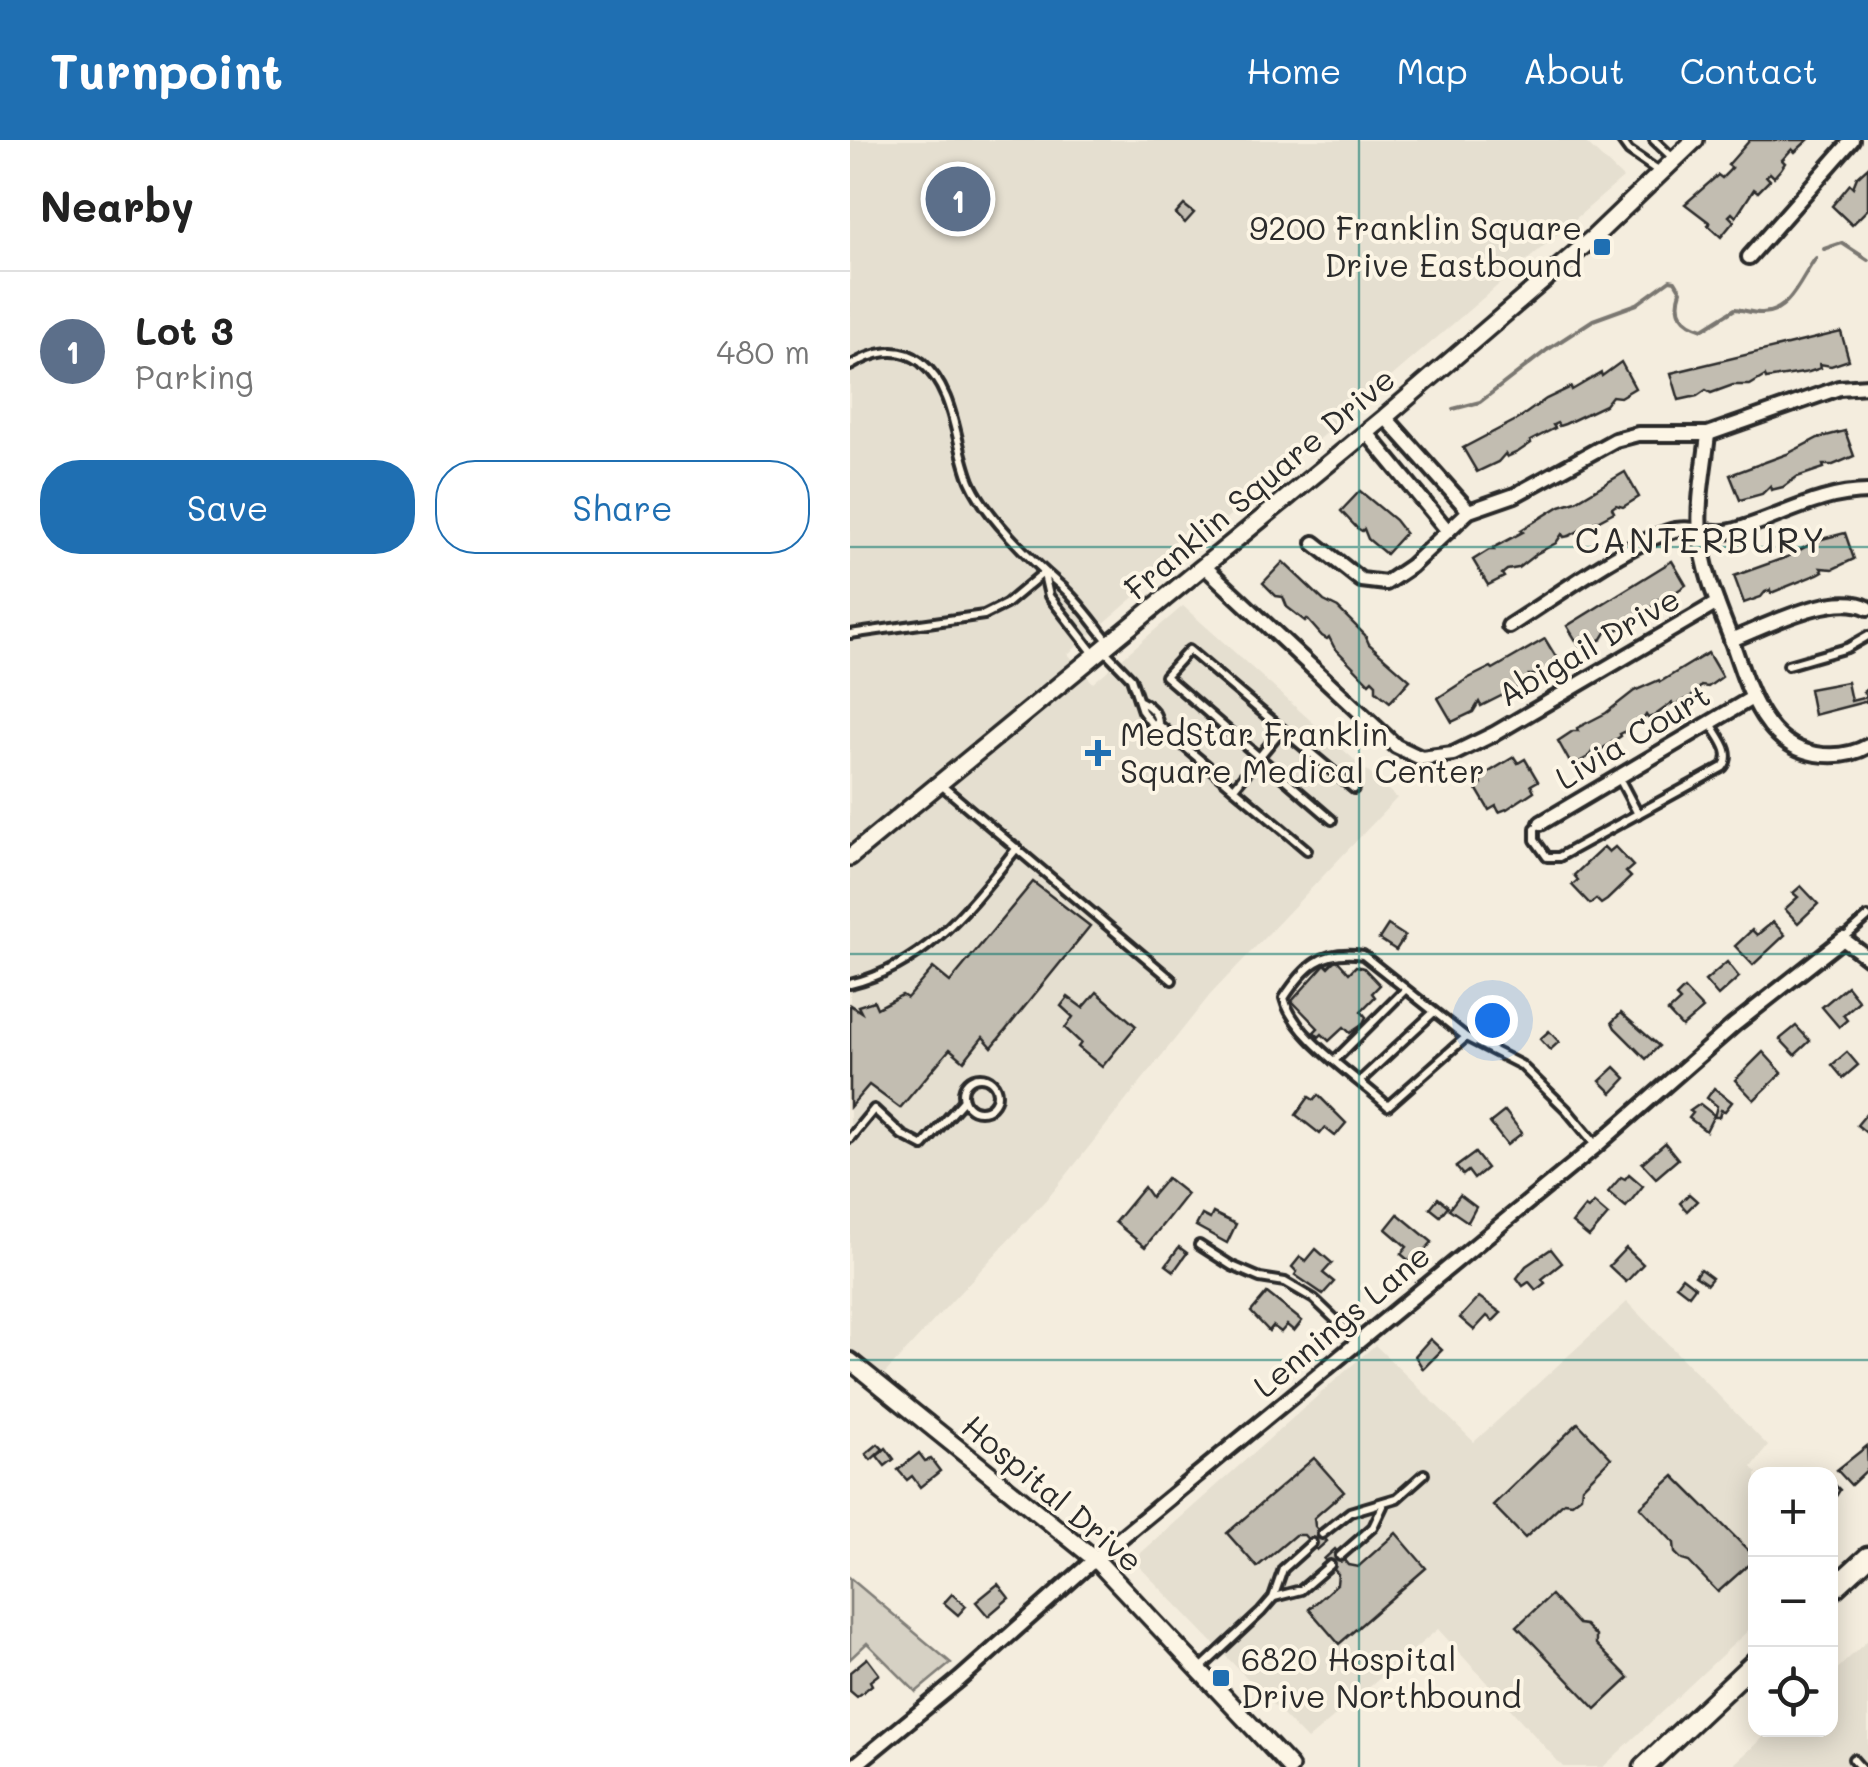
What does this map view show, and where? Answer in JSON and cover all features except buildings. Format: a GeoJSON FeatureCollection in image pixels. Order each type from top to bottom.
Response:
{"type":"FeatureCollection","features":[{"type":"Feature","properties":{"kind":"main road"},"geometry":{"type":"LineString","coordinates":[[1838,1584],[1868,1557]]}},
{"type":"Feature","properties":{"kind":"main road"},"geometry":{"type":"LineString","coordinates":[[1644,1767],[1748,1669]]}},
{"type":"Feature","properties":{"kind":"street","name":"Franklin Square Drive"},"geometry":{"type":"LineString","coordinates":[[850,857],[1385,417],[1662,174],[1695,140]]}},
{"type":"Feature","properties":{"kind":"street"},"geometry":{"type":"LineString","coordinates":[[1749,257],[1852,140]]}},
{"type":"Feature","properties":{"kind":"street"},"geometry":{"type":"LineString","coordinates":[[1314,542],[1361,580],[1375,584],[1394,580],[1469,511],[1515,495],[1615,440],[1638,434],[1708,434],[1839,388],[1868,386]]}},
{"type":"Feature","properties":{"kind":"street"},"geometry":{"type":"LineString","coordinates":[[1385,417],[1469,511]]}},
{"type":"Feature","properties":{"kind":"street"},"geometry":{"type":"LineString","coordinates":[[1366,433],[1448,531]]}},
{"type":"Feature","properties":{"kind":"street"},"geometry":{"type":"LineString","coordinates":[[1708,434],[1699,528],[1703,558],[1752,698],[1774,732],[1794,747],[1823,755],[1844,755],[1868,746]]}},
{"type":"Feature","properties":{"kind":"street"},"geometry":{"type":"LineString","coordinates":[[1509,626],[1670,531],[1735,530],[1812,500],[1868,492]]}},
{"type":"Feature","properties":{"kind":"street","name":"Abigail Drive"},"geometry":{"type":"LineString","coordinates":[[1206,567],[1386,737],[1410,755],[1421,758],[1453,754],[1494,734],[1718,603]]}},
{"type":"Feature","properties":{"kind":"street"},"geometry":{"type":"LineString","coordinates":[[1731,640],[1822,606],[1853,602],[1868,608]]}},
{"type":"Feature","properties":{"kind":"street","name":"Livia Court"},"geometry":{"type":"LineString","coordinates":[[1541,823],[1752,698]]}},
{"type":"Feature","properties":{"kind":"street"},"geometry":{"type":"LineString","coordinates":[[1842,940],[1868,958]]}},
{"type":"Feature","properties":{"kind":"street","name":"Lennings Lane"},"geometry":{"type":"LineString","coordinates":[[853,1767],[1096,1559],[1596,1146],[1734,1025],[1842,940]]}},
{"type":"Feature","properties":{"kind":"street","name":"Hospital Drive"},"geometry":{"type":"LineString","coordinates":[[850,1362],[1096,1559],[1290,1767]]}},
{"type":"Feature","properties":{"kind":"lane"},"geometry":{"type":"LineString","coordinates":[[1621,140],[1662,174]]}},
{"type":"Feature","properties":{"kind":"lane"},"geometry":{"type":"LineString","coordinates":[[1654,140],[1676,161]]}},
{"type":"Feature","properties":{"kind":"lane"},"geometry":{"type":"LineString","coordinates":[[850,366],[886,350],[918,358],[930,370],[946,396],[974,488],[1044,573],[1062,586],[1103,649]]}},
{"type":"Feature","properties":{"kind":"lane"},"geometry":{"type":"LineString","coordinates":[[850,634],[984,615],[1006,604],[1044,573]]}},
{"type":"Feature","properties":{"kind":"lane"},"geometry":{"type":"LineString","coordinates":[[1044,573],[1049,596],[1132,678],[1142,711],[1152,723],[1158,724],[1307,850]]}},
{"type":"Feature","properties":{"kind":"lane"},"geometry":{"type":"LineString","coordinates":[[1788,665],[1847,648],[1868,636]]}},
{"type":"Feature","properties":{"kind":"lane"},"geometry":{"type":"LineString","coordinates":[[1332,820],[1164,676],[1188,650],[1354,789]]}},
{"type":"Feature","properties":{"kind":"lane"},"geometry":{"type":"LineString","coordinates":[[1541,823],[1535,828],[1535,840],[1551,858],[1723,767],[1728,753],[1710,722]]}},
{"type":"Feature","properties":{"kind":"lane"},"geometry":{"type":"LineString","coordinates":[[1234,788],[1282,729]]}},
{"type":"Feature","properties":{"kind":"lane"},"geometry":{"type":"LineString","coordinates":[[1618,778],[1638,814]]}},
{"type":"Feature","properties":{"kind":"lane"},"geometry":{"type":"LineString","coordinates":[[940,783],[1172,980]]}},
{"type":"Feature","properties":{"kind":"lane"},"geometry":{"type":"LineString","coordinates":[[850,984],[875,977],[934,943],[959,920],[1017,848]]}},
{"type":"Feature","properties":{"kind":"lane"},"geometry":{"type":"LineString","coordinates":[[1842,940],[1868,917]]}},
{"type":"Feature","properties":{"kind":"lane"},"geometry":{"type":"LineString","coordinates":[[1466,1037],[1388,1106],[1334,1061],[1288,1015],[1284,998],[1300,974],[1328,954],[1362,955],[1466,1037],[1530,1073],[1596,1146]]}},
{"type":"Feature","properties":{"kind":"lane"},"geometry":{"type":"LineString","coordinates":[[1334,1061],[1405,990]]}},
{"type":"Feature","properties":{"kind":"lane"},"geometry":{"type":"LineString","coordinates":[[1360,1080],[1434,1012]]}},
{"type":"Feature","properties":{"kind":"lane"},"geometry":{"type":"LineString","coordinates":[[850,1138],[874,1109],[902,1135],[923,1146],[964,1100],[966,1085],[972,1079],[981,1077],[995,1084],[996,1102],[988,1110],[976,1111],[964,1100]]}},
{"type":"Feature","properties":{"kind":"lane"},"geometry":{"type":"LineString","coordinates":[[1200,1245],[1232,1266],[1260,1278],[1285,1282],[1314,1299],[1360,1342]]}},
{"type":"Feature","properties":{"kind":"lane"},"geometry":{"type":"LineString","coordinates":[[1322,1534],[1350,1512],[1397,1498],[1424,1474]]}},
{"type":"Feature","properties":{"kind":"lane"},"geometry":{"type":"LineString","coordinates":[[1340,1556],[1373,1528],[1383,1504]]}},
{"type":"Feature","properties":{"kind":"lane"},"geometry":{"type":"LineString","coordinates":[[1199,1670],[1273,1598],[1283,1568],[1312,1544]]}},
{"type":"Feature","properties":{"kind":"lane"},"geometry":{"type":"LineString","coordinates":[[1273,1598],[1301,1590],[1330,1565]]}},
{"type":"Feature","properties":{"kind":"lane"},"geometry":{"type":"LineString","coordinates":[[1853,1760],[1860,1767]]}},
{"type":"Feature","properties":{"kind":"shaded area","name":"MedStar Franklin Square Medical Center"},"geometry":{"type":"Polygon","coordinates":[[[850,140],[1583,140],[1623,178],[1068,654],[1093,683],[1183,606],[1397,798],[1210,995],[1053,1192],[875,1384],[857,1364],[850,1371],[850,140]]]}},
{"type":"Feature","properties":{"kind":"shaded area"},"geometry":{"type":"Polygon","coordinates":[[[1627,1302],[1768,1446],[1748,1467],[1748,1631],[1603,1767],[1563,1767],[1438,1629],[1307,1740],[1133,1560],[1375,1345],[1474,1442],[1627,1302]]]}},
{"type":"Feature","properties":{"kind":"shaded area"},"geometry":{"type":"Polygon","coordinates":[[[850,1578],[951,1663],[916,1692],[867,1643],[850,1659],[850,1578]]]}},
{"type":"Feature","properties":{"kind":"shaded area"},"geometry":{"type":"Polygon","coordinates":[[[1868,1640],[1868,1767],[1731,1767],[1763,1737],[1838,1737],[1838,1668],[1868,1640]]]}},
{"type":"Feature","properties":{"kind":"waterway"},"geometry":{"type":"LineString","coordinates":[[1824,249],[1842,243],[1868,260]]}},
{"type":"Feature","properties":{"kind":"waterway"},"geometry":{"type":"LineString","coordinates":[[1453,409],[1480,402],[1593,320],[1637,304],[1670,280],[1681,291],[1682,315],[1703,329],[1735,309],[1760,313],[1779,308],[1794,293],[1816,258]]}},
{"type":"Feature","properties":{"kind":"place","name":"Lot 3"},"geometry":{"type":"Point","coordinates":[958,199]}},
{"type":"Feature","properties":{"kind":"place","name":"9200 Franklin Square Drive Eastbound"},"geometry":{"type":"Point","coordinates":[1602,247]}},
{"type":"Feature","properties":{"kind":"place","name":"MedStar Franklin Square Medical Center"},"geometry":{"type":"Point","coordinates":[1098,753]}},
{"type":"Feature","properties":{"kind":"place","name":"6820 Hospital Drive Northbound"},"geometry":{"type":"Point","coordinates":[1221,1678]}},
{"type":"Feature","properties":{"kind":"district","name":"CANTERBURY"},"geometry":{"type":"Point","coordinates":[1701,541]}}]}
